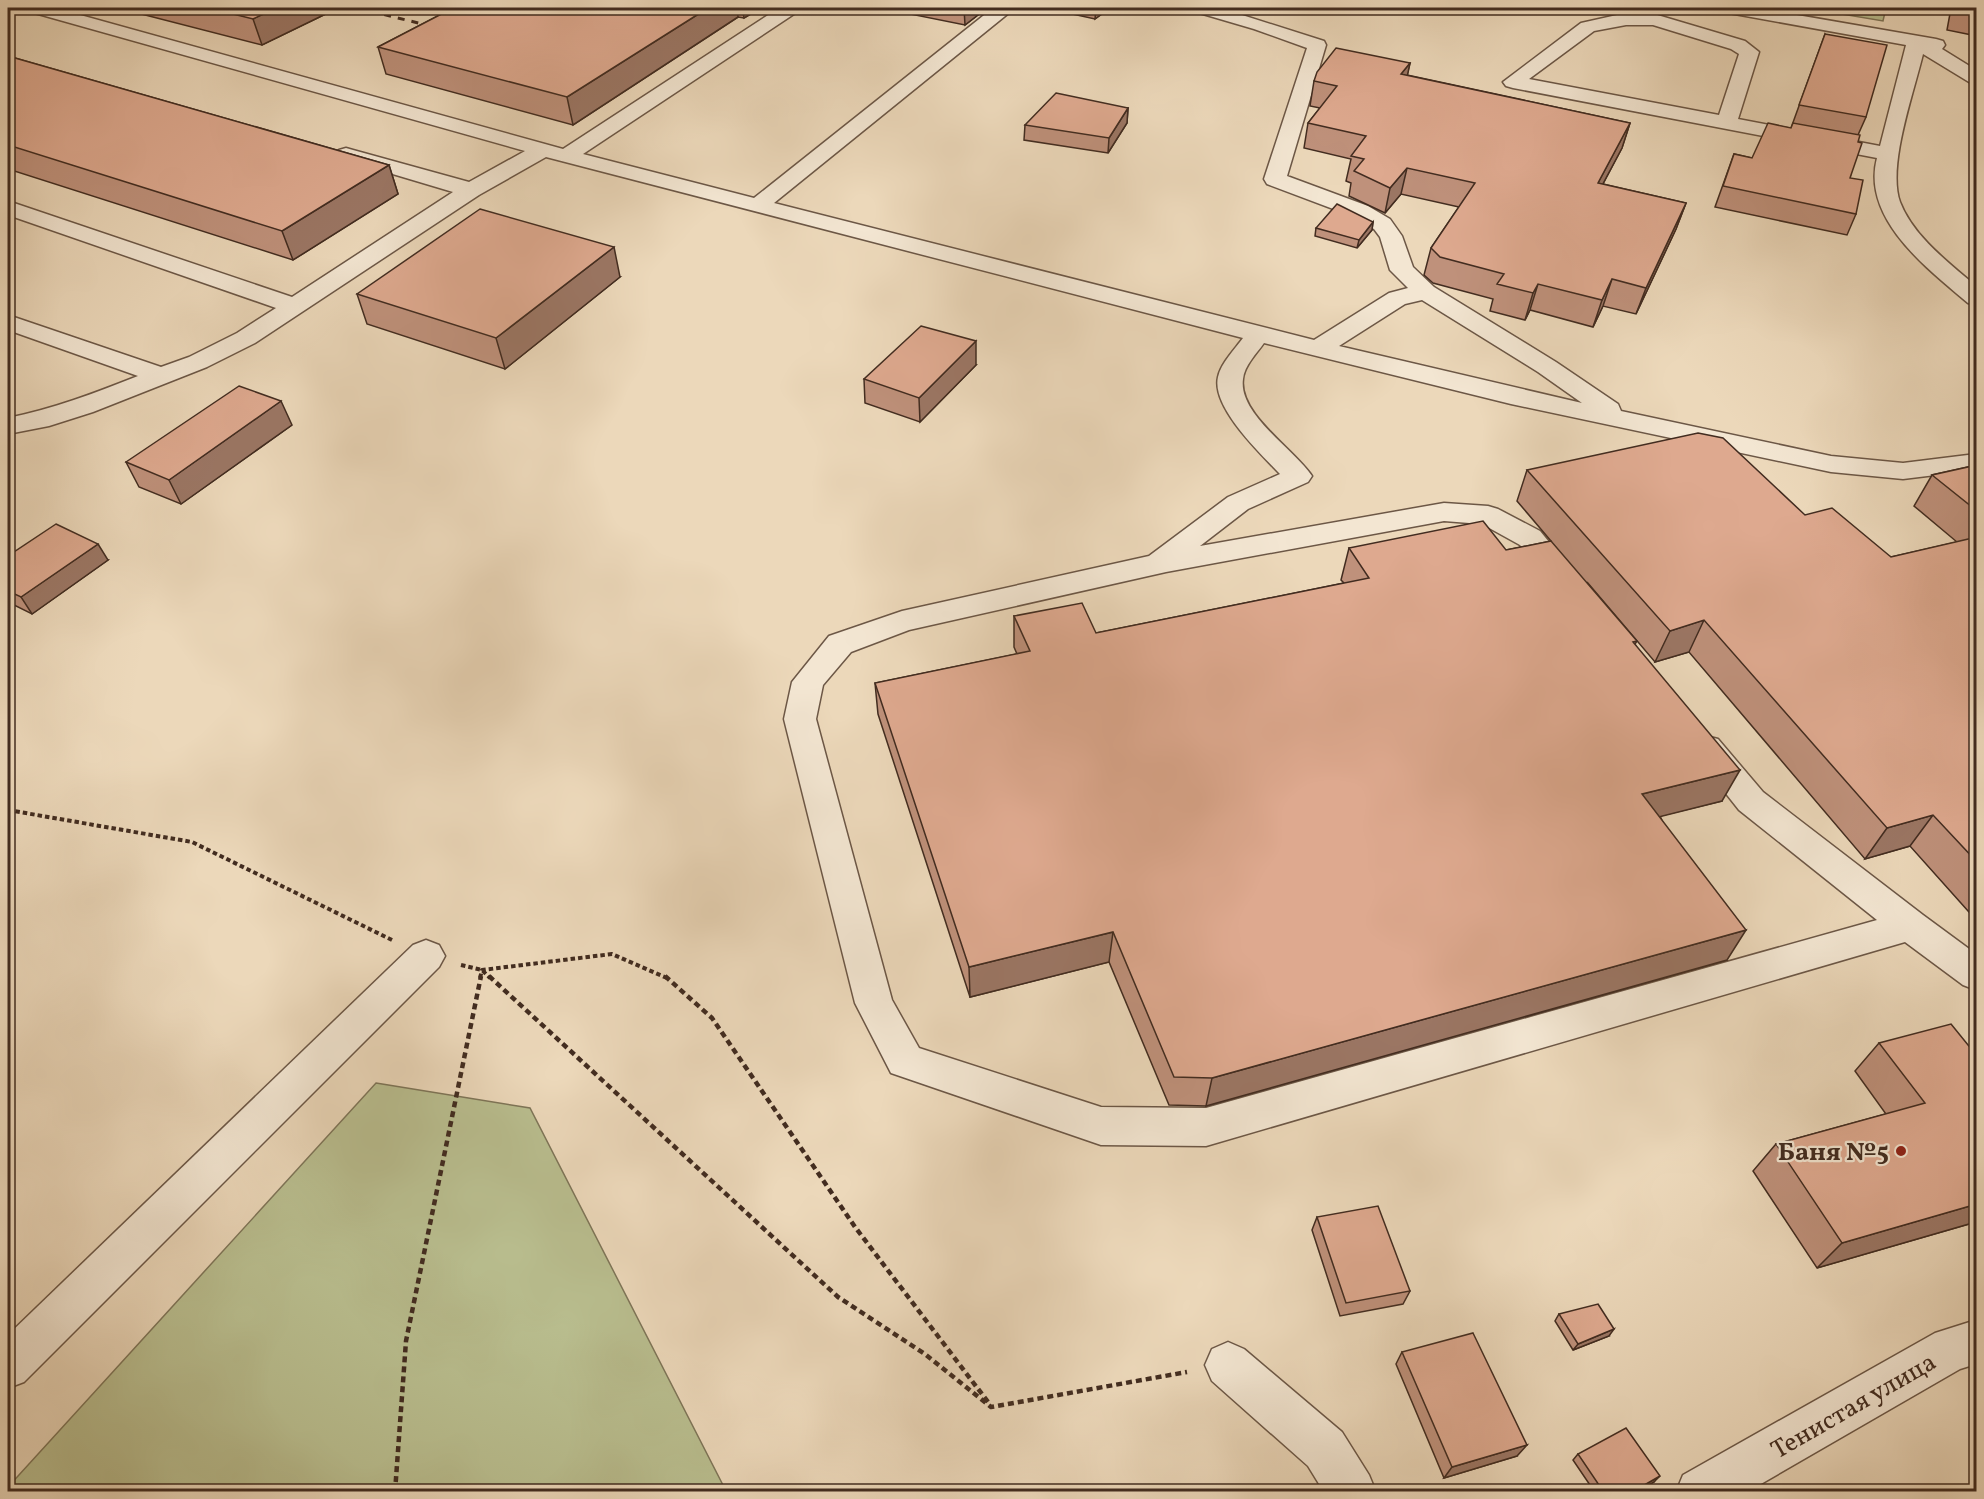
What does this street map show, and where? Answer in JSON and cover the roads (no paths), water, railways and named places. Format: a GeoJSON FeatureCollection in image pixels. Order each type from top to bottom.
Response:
{"type":"FeatureCollection","features":[{"type":"Feature","properties":{"kind":"street"},"geometry":{"type":"LineString","coordinates":[[37,8],[555,153],[1258,334],[1511,396],[1831,464],[1903,471],[1977,462]]}},
{"type":"Feature","properties":{"kind":"street"},"geometry":{"type":"LineString","coordinates":[[8,426],[40,420],[73,410],[198,362],[246,338],[471,190],[555,153],[791,8]]}},
{"type":"Feature","properties":{"kind":"street"},"geometry":{"type":"LineString","coordinates":[[758,205],[1004,8]]}},
{"type":"Feature","properties":{"kind":"street"},"geometry":{"type":"LineString","coordinates":[[1202,8],[1261,25],[1317,45],[1275,179],[1360,211],[1382,225],[1391,236],[1402,270],[1426,292],[1547,367],[1621,418]]}},
{"type":"Feature","properties":{"kind":"street"},"geometry":{"type":"LineString","coordinates":[[1729,8],[1966,51]]}},
{"type":"Feature","properties":{"kind":"street"},"geometry":{"type":"LineString","coordinates":[[1727,123],[1749,52],[1738,45],[1654,20],[1626,19],[1588,27],[1513,82],[1888,154]]}},
{"type":"Feature","properties":{"kind":"street"},"geometry":{"type":"LineString","coordinates":[[1916,42],[1977,78]]}},
{"type":"Feature","properties":{"kind":"street"},"geometry":{"type":"LineString","coordinates":[[1916,42],[1885,168],[1889,201],[1902,225],[1935,262],[1977,298]]}},
{"type":"Feature","properties":{"kind":"street"},"geometry":{"type":"LineString","coordinates":[[324,148],[471,190]]}},
{"type":"Feature","properties":{"kind":"street"},"geometry":{"type":"LineString","coordinates":[[8,208],[295,306]]}},
{"type":"Feature","properties":{"kind":"street"},"geometry":{"type":"LineString","coordinates":[[1318,349],[1397,298],[1426,292]]}},
{"type":"Feature","properties":{"kind":"street"},"geometry":{"type":"LineString","coordinates":[[8,322],[161,376]]}},
{"type":"Feature","properties":{"kind":"street"},"geometry":{"type":"LineString","coordinates":[[1158,564],[1238,504],[1298,476],[1243,415],[1231,393],[1230,378],[1258,334]]}},
{"type":"Feature","properties":{"kind":"street"},"geometry":{"type":"LineString","coordinates":[[1583,602],[1530,538],[1488,515],[1444,512],[1158,564],[902,621],[840,644],[808,682],[800,719],[874,1003],[905,1061],[1101,1126],[1206,1127],[1910,926]]}},
{"type":"Feature","properties":{"kind":"street"},"geometry":{"type":"LineString","coordinates":[[1690,729],[1751,801],[1910,926],[1977,974]]}},
{"type":"Feature","properties":{"kind":"street"},"geometry":{"type":"LineString","coordinates":[[8,1366],[426,956]]}},
{"type":"Feature","properties":{"kind":"street","name":"Тенистая улица"},"geometry":{"type":"LineString","coordinates":[[1700,1491],[1951,1349],[1977,1342]]}},
{"type":"Feature","properties":{"kind":"street"},"geometry":{"type":"LineString","coordinates":[[1228,1365],[1325,1449],[1352,1491]]}},
{"type":"Feature","properties":{"kind":"railway"},"geometry":{"type":"LineString","coordinates":[[357,8],[439,28]]}},
{"type":"Feature","properties":{"kind":"place","name":"Баня №5"},"geometry":{"type":"Point","coordinates":[1901,1151]}}]}
